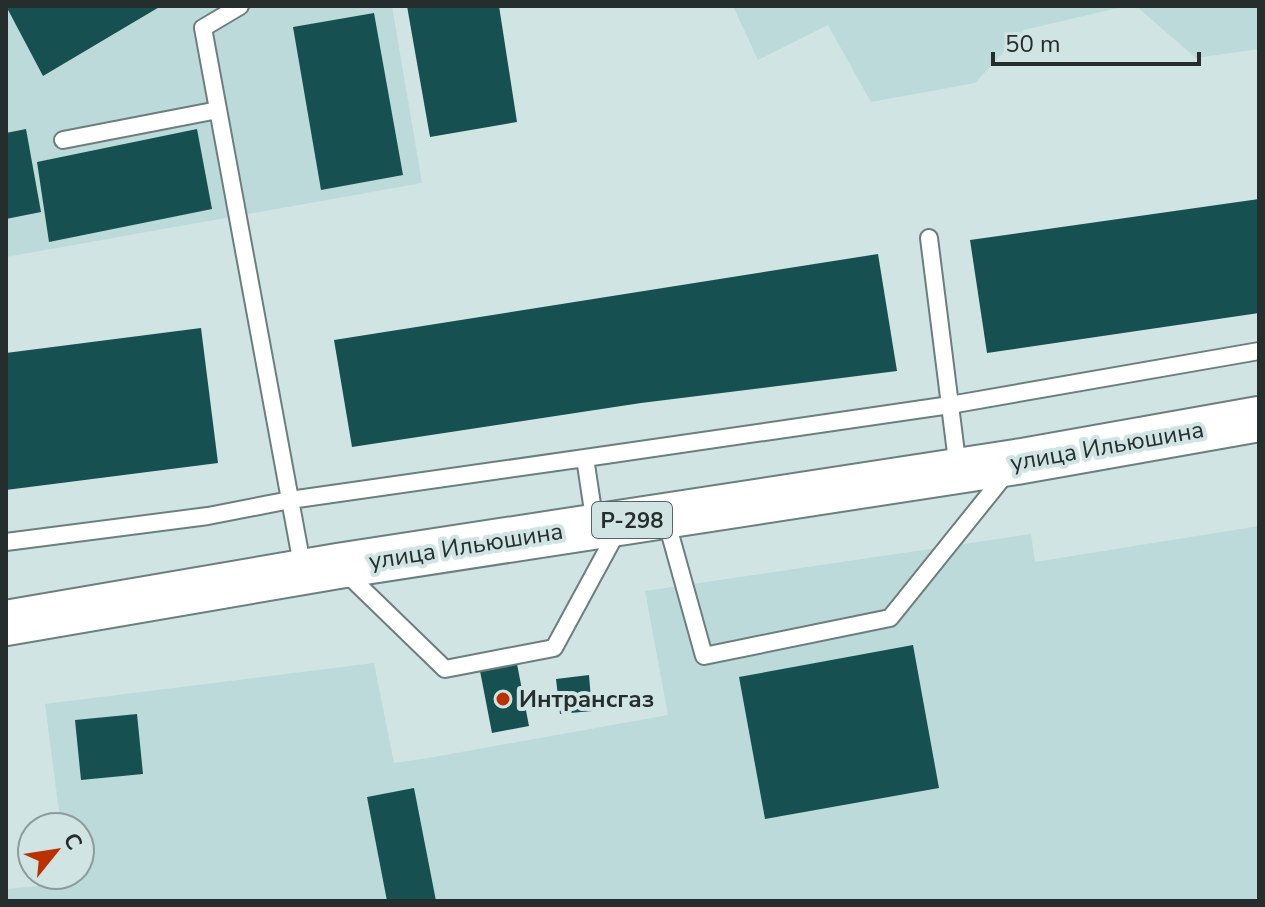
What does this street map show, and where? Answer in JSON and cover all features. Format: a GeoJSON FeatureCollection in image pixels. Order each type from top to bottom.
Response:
{"type":"FeatureCollection","features":[{"type":"Feature","properties":{"kind":"highway","name":"улица Ильюшина"},"geometry":{"type":"LineString","coordinates":[[6,623],[627,520],[1016,462],[1259,419]]}},
{"type":"Feature","properties":{"kind":"lane"},"geometry":{"type":"LineString","coordinates":[[240,6],[203,28],[290,500],[321,570],[445,669],[554,648],[627,520]]}},
{"type":"Feature","properties":{"kind":"lane"},"geometry":{"type":"LineString","coordinates":[[63,140],[218,110]]}},
{"type":"Feature","properties":{"kind":"lane"},"geometry":{"type":"LineString","coordinates":[[929,238],[958,471]]}},
{"type":"Feature","properties":{"kind":"lane"},"geometry":{"type":"LineString","coordinates":[[6,542],[208,516],[290,500],[950,405],[1259,351]]}},
{"type":"Feature","properties":{"kind":"lane"},"geometry":{"type":"LineString","coordinates":[[585,458],[627,520],[704,656],[890,618],[1016,462]]}},
{"type":"Feature","properties":{"kind":"shaded area"},"geometry":{"type":"Polygon","coordinates":[[[6,6],[392,6],[422,183],[6,257],[6,6]]]}},
{"type":"Feature","properties":{"kind":"shaded area"},"geometry":{"type":"Polygon","coordinates":[[[733,6],[1126,6],[1024,30],[975,83],[871,102],[828,25],[758,60],[733,6]]]}},
{"type":"Feature","properties":{"kind":"shaded area"},"geometry":{"type":"Polygon","coordinates":[[[1136,6],[1259,6],[1259,49],[1196,58],[1136,6]]]}},
{"type":"Feature","properties":{"kind":"shaded area"},"geometry":{"type":"Polygon","coordinates":[[[1259,526],[1259,901],[6,901],[6,889],[96,891],[96,811],[59,811],[45,704],[374,663],[394,763],[668,715],[645,591],[1031,534],[1035,562],[1259,526]]]}},
{"type":"Feature","properties":{"kind":"building"},"geometry":{"type":"Polygon","coordinates":[[[6,6],[161,6],[43,76],[6,6]]]}},
{"type":"Feature","properties":{"kind":"building"},"geometry":{"type":"Polygon","coordinates":[[[407,6],[499,6],[517,122],[430,137],[407,6]]]}},
{"type":"Feature","properties":{"kind":"building"},"geometry":{"type":"Polygon","coordinates":[[[374,13],[403,175],[321,190],[293,27],[374,13]]]}},
{"type":"Feature","properties":{"kind":"building"},"geometry":{"type":"Polygon","coordinates":[[[26,129],[41,212],[6,219],[6,133],[26,129]]]}},
{"type":"Feature","properties":{"kind":"building"},"geometry":{"type":"Polygon","coordinates":[[[197,129],[212,209],[49,242],[37,162],[197,129]]]}},
{"type":"Feature","properties":{"kind":"building"},"geometry":{"type":"Polygon","coordinates":[[[1259,199],[1259,313],[987,353],[970,240],[1259,199]]]}},
{"type":"Feature","properties":{"kind":"building"},"geometry":{"type":"Polygon","coordinates":[[[878,254],[897,371],[641,403],[352,447],[334,340],[878,254]]]}},
{"type":"Feature","properties":{"kind":"building"},"geometry":{"type":"Polygon","coordinates":[[[201,328],[218,463],[6,490],[6,353],[201,328]]]}},
{"type":"Feature","properties":{"kind":"building"},"geometry":{"type":"Polygon","coordinates":[[[913,645],[939,788],[765,819],[739,677],[913,645]]]}},
{"type":"Feature","properties":{"kind":"building"},"geometry":{"type":"Polygon","coordinates":[[[517,664],[529,726],[492,733],[480,671],[517,664]]]}},
{"type":"Feature","properties":{"kind":"building"},"geometry":{"type":"Polygon","coordinates":[[[589,675],[592,711],[560,714],[556,679],[589,675]]]}},
{"type":"Feature","properties":{"kind":"building"},"geometry":{"type":"Polygon","coordinates":[[[137,714],[143,774],[81,780],[75,720],[137,714]]]}},
{"type":"Feature","properties":{"kind":"building"},"geometry":{"type":"Polygon","coordinates":[[[414,788],[436,901],[387,901],[367,797],[414,788]]]}},
{"type":"Feature","properties":{"kind":"place","name":"Интрансгаз"},"geometry":{"type":"Point","coordinates":[503,699]}}]}
